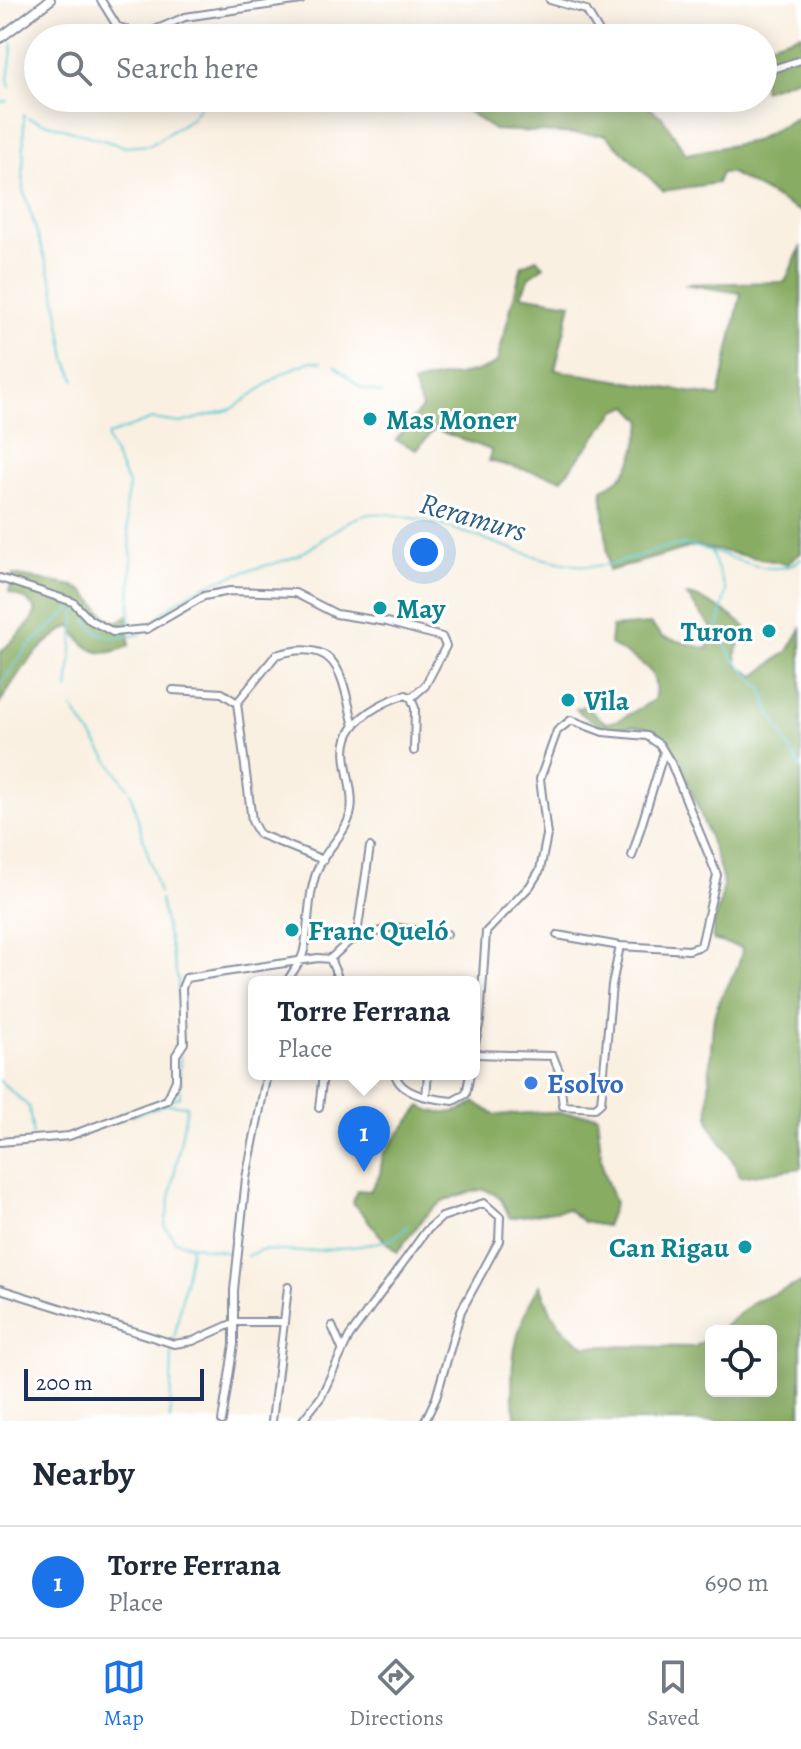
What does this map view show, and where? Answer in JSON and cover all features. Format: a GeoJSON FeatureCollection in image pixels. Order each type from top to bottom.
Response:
{"type":"FeatureCollection","features":[{"type":"Feature","properties":{"kind":"street"},"geometry":{"type":"LineString","coordinates":[[0,38],[50,0]]}},
{"type":"Feature","properties":{"kind":"street"},"geometry":{"type":"LineString","coordinates":[[101,0],[116,24]]}},
{"type":"Feature","properties":{"kind":"street"},"geometry":{"type":"LineString","coordinates":[[169,24],[185,17],[301,0]]}},
{"type":"Feature","properties":{"kind":"street"},"geometry":{"type":"LineString","coordinates":[[550,0],[586,10],[594,24]]}},
{"type":"Feature","properties":{"kind":"street"},"geometry":{"type":"LineString","coordinates":[[777,68],[801,60]]}},
{"type":"Feature","properties":{"kind":"street"},"geometry":{"type":"LineString","coordinates":[[0,578],[64,597],[81,607],[90,620],[105,630],[124,632],[159,623],[204,596],[230,591],[288,592],[336,614],[436,633],[446,646],[425,686],[411,698]]}},
{"type":"Feature","properties":{"kind":"street"},"geometry":{"type":"LineString","coordinates":[[291,976],[304,953],[314,884],[323,860],[348,822],[351,809],[345,760],[354,726],[339,668],[330,655],[313,650],[276,655],[237,703],[252,821],[259,834],[323,860]]}},
{"type":"Feature","properties":{"kind":"street"},"geometry":{"type":"LineString","coordinates":[[173,690],[222,693],[237,703]]}},
{"type":"Feature","properties":{"kind":"street"},"geometry":{"type":"LineString","coordinates":[[354,726],[386,703],[406,695],[411,698],[415,708],[414,751]]}},
{"type":"Feature","properties":{"kind":"street"},"geometry":{"type":"LineString","coordinates":[[480,1012],[483,941],[489,926],[522,895],[540,870],[547,835],[540,779],[561,725],[576,720],[603,732],[647,736],[664,752],[714,866],[717,882],[699,949],[620,946],[557,935]]}},
{"type":"Feature","properties":{"kind":"street"},"geometry":{"type":"LineString","coordinates":[[632,856],[664,752]]}},
{"type":"Feature","properties":{"kind":"street"},"geometry":{"type":"LineString","coordinates":[[354,940],[370,847]]}},
{"type":"Feature","properties":{"kind":"street"},"geometry":{"type":"LineString","coordinates":[[0,1142],[69,1136],[162,1103],[174,1088],[176,1055],[183,1047],[182,988],[186,978],[330,959],[354,940],[392,927],[447,934]]}},
{"type":"Feature","properties":{"kind":"street"},"geometry":{"type":"LineString","coordinates":[[480,1051],[553,1056],[559,1071],[563,1106],[595,1108],[601,1103],[612,985],[620,946]]}},
{"type":"Feature","properties":{"kind":"street"},"geometry":{"type":"LineString","coordinates":[[330,959],[335,976]]}},
{"type":"Feature","properties":{"kind":"street"},"geometry":{"type":"LineString","coordinates":[[222,1421],[236,1322],[234,1290],[246,1178],[266,1080]]}},
{"type":"Feature","properties":{"kind":"street"},"geometry":{"type":"LineString","coordinates":[[319,1108],[322,1080]]}},
{"type":"Feature","properties":{"kind":"street"},"geometry":{"type":"LineString","coordinates":[[398,1080],[401,1086],[426,1096],[461,1099],[468,1089],[469,1080]]}},
{"type":"Feature","properties":{"kind":"street"},"geometry":{"type":"LineString","coordinates":[[426,1096],[427,1080]]}},
{"type":"Feature","properties":{"kind":"street"},"geometry":{"type":"LineString","coordinates":[[302,1421],[321,1397],[342,1349],[434,1223],[477,1203],[490,1206],[500,1217],[499,1241],[461,1311],[436,1398],[425,1421]]}},
{"type":"Feature","properties":{"kind":"street"},"geometry":{"type":"LineString","coordinates":[[272,1421],[288,1287]]}},
{"type":"Feature","properties":{"kind":"street"},"geometry":{"type":"LineString","coordinates":[[0,1289],[174,1344],[193,1341],[236,1322],[284,1322]]}},
{"type":"Feature","properties":{"kind":"street"},"geometry":{"type":"LineString","coordinates":[[332,1326],[342,1349]]}},
{"type":"Feature","properties":{"kind":"green space"},"geometry":{"type":"Polygon","coordinates":[[[801,34],[801,77],[777,85],[777,42],[801,34]]]}},
{"type":"Feature","properties":{"kind":"green space"},"geometry":{"type":"Polygon","coordinates":[[[469,112],[655,112],[663,118],[686,154],[754,141],[801,115],[801,212],[731,173],[721,173],[717,183],[663,191],[606,135],[494,130],[469,112]]]}},
{"type":"Feature","properties":{"kind":"green space"},"geometry":{"type":"Polygon","coordinates":[[[801,246],[801,553],[787,564],[695,546],[609,571],[602,489],[621,477],[635,453],[643,421],[629,406],[616,411],[562,479],[489,461],[491,450],[434,429],[417,450],[396,440],[422,408],[413,384],[478,371],[497,362],[522,265],[537,259],[544,266],[530,276],[521,295],[571,303],[555,370],[719,397],[741,293],[684,284],[785,282],[801,246]]]}},
{"type":"Feature","properties":{"kind":"green space"},"geometry":{"type":"Polygon","coordinates":[[[13,575],[74,586],[85,592],[110,621],[119,621],[128,615],[129,646],[110,652],[95,651],[82,642],[71,626],[39,650],[21,670],[0,703],[0,653],[31,622],[36,610],[27,600],[9,592],[13,575]]]}},
{"type":"Feature","properties":{"kind":"green space"},"geometry":{"type":"Polygon","coordinates":[[[686,595],[718,607],[746,628],[736,653],[737,665],[755,676],[788,651],[801,629],[801,1168],[740,1177],[713,1130],[709,1116],[714,1017],[738,966],[742,948],[713,940],[723,886],[708,835],[680,764],[666,738],[644,727],[599,724],[576,709],[584,706],[606,723],[619,720],[654,700],[656,688],[650,671],[610,644],[612,627],[650,624],[663,637],[708,649],[712,628],[686,595]]]}},
{"type":"Feature","properties":{"kind":"green space"},"geometry":{"type":"Polygon","coordinates":[[[475,1102],[495,1115],[549,1112],[597,1115],[603,1171],[615,1203],[606,1226],[584,1222],[567,1209],[510,1218],[500,1197],[484,1189],[441,1203],[432,1209],[397,1252],[390,1247],[353,1203],[357,1190],[370,1191],[380,1174],[383,1154],[421,1106],[448,1113],[462,1110],[475,1102]]]}},
{"type":"Feature","properties":{"kind":"green space"},"geometry":{"type":"Polygon","coordinates":[[[801,1283],[801,1421],[516,1421],[512,1385],[514,1351],[524,1318],[540,1285],[551,1312],[565,1331],[585,1346],[694,1347],[705,1341],[705,1397],[777,1397],[777,1325],[726,1325],[753,1302],[801,1283]]]}},
{"type":"Feature","properties":{"kind":"waterway"},"geometry":{"type":"LineString","coordinates":[[10,87],[8,79],[13,43]]}},
{"type":"Feature","properties":{"kind":"waterway"},"geometry":{"type":"LineString","coordinates":[[0,102],[8,101]]}},
{"type":"Feature","properties":{"kind":"waterway"},"geometry":{"type":"LineString","coordinates":[[28,118],[126,147],[150,145],[192,118],[196,112]]}},
{"type":"Feature","properties":{"kind":"waterway"},"geometry":{"type":"LineString","coordinates":[[24,115],[23,189],[54,287],[66,359],[75,380]]}},
{"type":"Feature","properties":{"kind":"waterway"},"geometry":{"type":"LineString","coordinates":[[129,628],[132,558],[125,507],[129,486],[107,439],[109,435],[152,419],[181,423],[232,409],[283,373],[311,361],[321,362]]}},
{"type":"Feature","properties":{"kind":"waterway"},"geometry":{"type":"LineString","coordinates":[[335,366],[361,388],[382,394]]}},
{"type":"Feature","properties":{"kind":"waterway","name":"Reramurs"},"geometry":{"type":"LineString","coordinates":[[156,620],[200,588],[297,556],[348,522],[370,514],[391,514],[434,523],[542,558],[586,566],[613,564],[675,545],[699,548],[761,567],[790,566],[801,559]]}},
{"type":"Feature","properties":{"kind":"waterway"},"geometry":{"type":"LineString","coordinates":[[711,552],[726,591],[717,632],[733,658],[762,689],[769,710],[801,769]]}},
{"type":"Feature","properties":{"kind":"waterway","name":"Reramurs"},"geometry":{"type":"LineString","coordinates":[[0,685],[27,648],[72,608]]}},
{"type":"Feature","properties":{"kind":"waterway"},"geometry":{"type":"LineString","coordinates":[[68,690],[76,610]]}},
{"type":"Feature","properties":{"kind":"waterway","name":"Reramurs"},"geometry":{"type":"LineString","coordinates":[[86,620],[98,632],[110,637],[141,634]]}},
{"type":"Feature","properties":{"kind":"waterway"},"geometry":{"type":"LineString","coordinates":[[72,708],[128,788]]}},
{"type":"Feature","properties":{"kind":"waterway"},"geometry":{"type":"LineString","coordinates":[[130,792],[159,893]]}},
{"type":"Feature","properties":{"kind":"waterway"},"geometry":{"type":"LineString","coordinates":[[160,900],[178,981],[180,1044]]}},
{"type":"Feature","properties":{"kind":"waterway"},"geometry":{"type":"LineString","coordinates":[[172,1099],[180,1097],[180,1055]]}},
{"type":"Feature","properties":{"kind":"waterway"},"geometry":{"type":"LineString","coordinates":[[0,1081],[29,1107],[33,1136]]}},
{"type":"Feature","properties":{"kind":"waterway"},"geometry":{"type":"LineString","coordinates":[[131,1116],[167,1104],[187,1106],[165,1226],[175,1241],[189,1245],[191,1250],[174,1340]]}},
{"type":"Feature","properties":{"kind":"waterway"},"geometry":{"type":"LineString","coordinates":[[119,1114],[132,1110]]}},
{"type":"Feature","properties":{"kind":"waterway"},"geometry":{"type":"LineString","coordinates":[[8,1144],[55,1143],[125,1118]]}},
{"type":"Feature","properties":{"kind":"waterway"},"geometry":{"type":"LineString","coordinates":[[247,1256],[261,1250],[303,1252],[360,1246],[393,1239],[408,1226]]}},
{"type":"Feature","properties":{"kind":"waterway"},"geometry":{"type":"LineString","coordinates":[[189,1245],[234,1254]]}},
{"type":"Feature","properties":{"kind":"waterway"},"geometry":{"type":"LineString","coordinates":[[170,1421],[172,1350]]}},
{"type":"Feature","properties":{"kind":"place","name":"Mas Moner"},"geometry":{"type":"Point","coordinates":[370,419]}},
{"type":"Feature","properties":{"kind":"place","name":"May"},"geometry":{"type":"Point","coordinates":[380,608]}},
{"type":"Feature","properties":{"kind":"place","name":"Turon"},"geometry":{"type":"Point","coordinates":[769,631]}},
{"type":"Feature","properties":{"kind":"place","name":"Vila"},"geometry":{"type":"Point","coordinates":[568,700]}},
{"type":"Feature","properties":{"kind":"place","name":"Franc Queló"},"geometry":{"type":"Point","coordinates":[292,930]}},
{"type":"Feature","properties":{"kind":"place","name":"Esolvo"},"geometry":{"type":"Point","coordinates":[531,1083]}},
{"type":"Feature","properties":{"kind":"place","name":"Torre Ferrana"},"geometry":{"type":"Point","coordinates":[364,1172]}},
{"type":"Feature","properties":{"kind":"place","name":"Can Rigau"},"geometry":{"type":"Point","coordinates":[745,1247]}}]}
